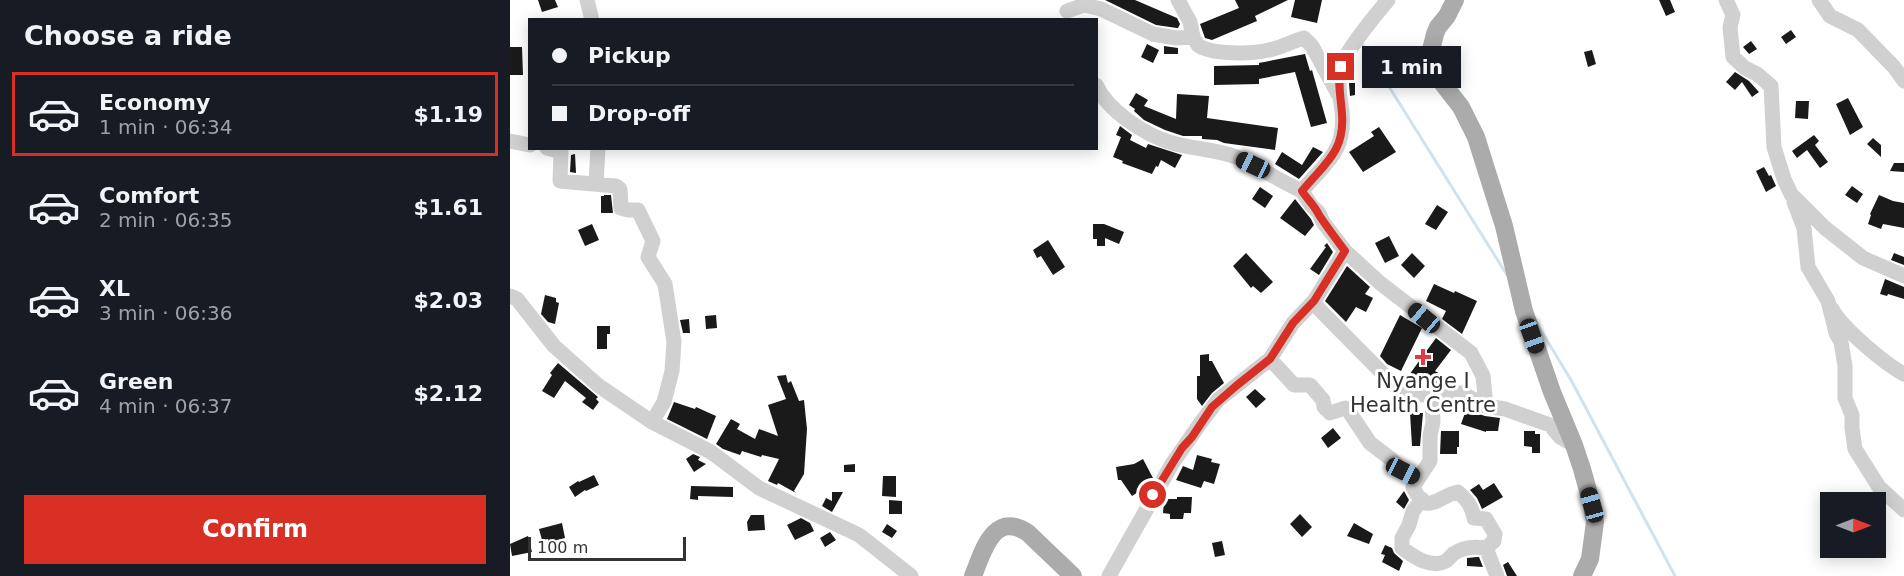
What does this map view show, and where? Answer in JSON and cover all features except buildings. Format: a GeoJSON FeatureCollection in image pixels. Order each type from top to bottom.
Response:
{"type":"FeatureCollection","features":[{"type":"Feature","properties":{"kind":"main road"},"geometry":{"type":"LineString","coordinates":[[1455,0],[1438,27],[1429,58],[1438,80],[1461,107],[1476,137],[1504,226],[1524,311],[1552,392],[1574,445],[1594,514],[1592,550],[1589,563],[1582,576]]}},
{"type":"Feature","properties":{"kind":"main road"},"geometry":{"type":"LineString","coordinates":[[973,576],[989,538],[996,531],[1008,526],[1028,532],[1072,576]]}},
{"type":"Feature","properties":{"kind":"street"},"geometry":{"type":"LineString","coordinates":[[587,0],[592,18]]}},
{"type":"Feature","properties":{"kind":"street"},"geometry":{"type":"LineString","coordinates":[[1178,0],[1190,22],[1193,37],[1201,47],[1227,52],[1266,51],[1289,41],[1304,38],[1312,46],[1340,97]]}},
{"type":"Feature","properties":{"kind":"street"},"geometry":{"type":"LineString","coordinates":[[1302,191],[1336,151],[1341,139],[1340,72],[1344,61],[1388,0]]}},
{"type":"Feature","properties":{"kind":"street"},"geometry":{"type":"LineString","coordinates":[[1726,0],[1733,15],[1730,27],[1733,57],[1772,86],[1774,147],[1804,228],[1808,267],[1835,315],[1887,363],[1904,374]]}},
{"type":"Feature","properties":{"kind":"street"},"geometry":{"type":"LineString","coordinates":[[1820,0],[1830,16],[1858,30],[1894,67],[1904,81]]}},
{"type":"Feature","properties":{"kind":"street"},"geometry":{"type":"LineString","coordinates":[[1067,10],[1084,5],[1101,9],[1153,34],[1176,38],[1193,37]]}},
{"type":"Feature","properties":{"kind":"street"},"geometry":{"type":"LineString","coordinates":[[1098,88],[1106,101],[1139,128],[1173,143],[1218,151],[1237,157],[1302,191],[1345,251],[1380,283],[1470,353],[1483,376],[1486,406]]}},
{"type":"Feature","properties":{"kind":"street"},"geometry":{"type":"LineString","coordinates":[[510,141],[528,145]]}},
{"type":"Feature","properties":{"kind":"street"},"geometry":{"type":"LineString","coordinates":[[554,150],[561,152],[560,181],[616,186],[620,189],[621,208],[638,210],[653,241],[648,257],[665,284],[674,342],[672,371],[664,402],[652,422]]}},
{"type":"Feature","properties":{"kind":"street"},"geometry":{"type":"LineString","coordinates":[[596,184],[598,150]]}},
{"type":"Feature","properties":{"kind":"street"},"geometry":{"type":"LineString","coordinates":[[1791,194],[1825,228],[1863,258],[1904,276]]}},
{"type":"Feature","properties":{"kind":"street"},"geometry":{"type":"LineString","coordinates":[[1109,576],[1172,464],[1206,416],[1218,400],[1270,359],[1293,323],[1314,301],[1345,251]]}},
{"type":"Feature","properties":{"kind":"street"},"geometry":{"type":"LineString","coordinates":[[510,296],[517,299],[554,346],[599,386],[652,422],[711,452],[759,488],[859,535],[911,576]]}},
{"type":"Feature","properties":{"kind":"street"},"geometry":{"type":"LineString","coordinates":[[1314,301],[1318,308],[1398,389],[1431,396],[1462,393],[1486,406],[1505,409],[1550,425],[1560,437],[1574,445]]}},
{"type":"Feature","properties":{"kind":"street"},"geometry":{"type":"LineString","coordinates":[[1828,301],[1842,348],[1845,366],[1845,398],[1852,415],[1855,449],[1879,488],[1904,510]]}},
{"type":"Feature","properties":{"kind":"street"},"geometry":{"type":"LineString","coordinates":[[1270,359],[1294,385],[1310,385],[1323,400],[1324,407],[1330,412],[1345,408],[1348,410],[1370,443],[1403,471],[1417,478]]}},
{"type":"Feature","properties":{"kind":"street"},"geometry":{"type":"LineString","coordinates":[[1431,396],[1433,422],[1430,436],[1430,461],[1413,487],[1426,503],[1434,503],[1449,494],[1458,492],[1473,509],[1474,518],[1486,519],[1495,534],[1494,541],[1486,548]]}},
{"type":"Feature","properties":{"kind":"street"},"geometry":{"type":"LineString","coordinates":[[1422,499],[1413,511],[1410,525],[1402,538],[1402,548],[1430,564],[1446,561],[1463,549],[1478,546],[1486,548]]}},
{"type":"Feature","properties":{"kind":"street"},"geometry":{"type":"LineString","coordinates":[[1486,548],[1497,576]]}},
{"type":"Feature","properties":{"kind":"waterway"},"geometry":{"type":"LineString","coordinates":[[1361,42],[1507,275]]}},
{"type":"Feature","properties":{"kind":"waterway"},"geometry":{"type":"LineString","coordinates":[[1537,324],[1571,380],[1675,576]]}},
{"type":"Feature","properties":{"kind":"place","name":"Nyange I Health Centre"},"geometry":{"type":"Point","coordinates":[1423,357]}},
{"type":"Feature","properties":{"kind":"route"},"geometry":{"type":"LineString","coordinates":[[1153,495],[1182,448],[1212,407],[1270,359],[1287,336],[1293,323],[1314,301],[1345,251],[1302,191],[1336,151],[1341,139],[1339,80],[1341,67]]}}]}
